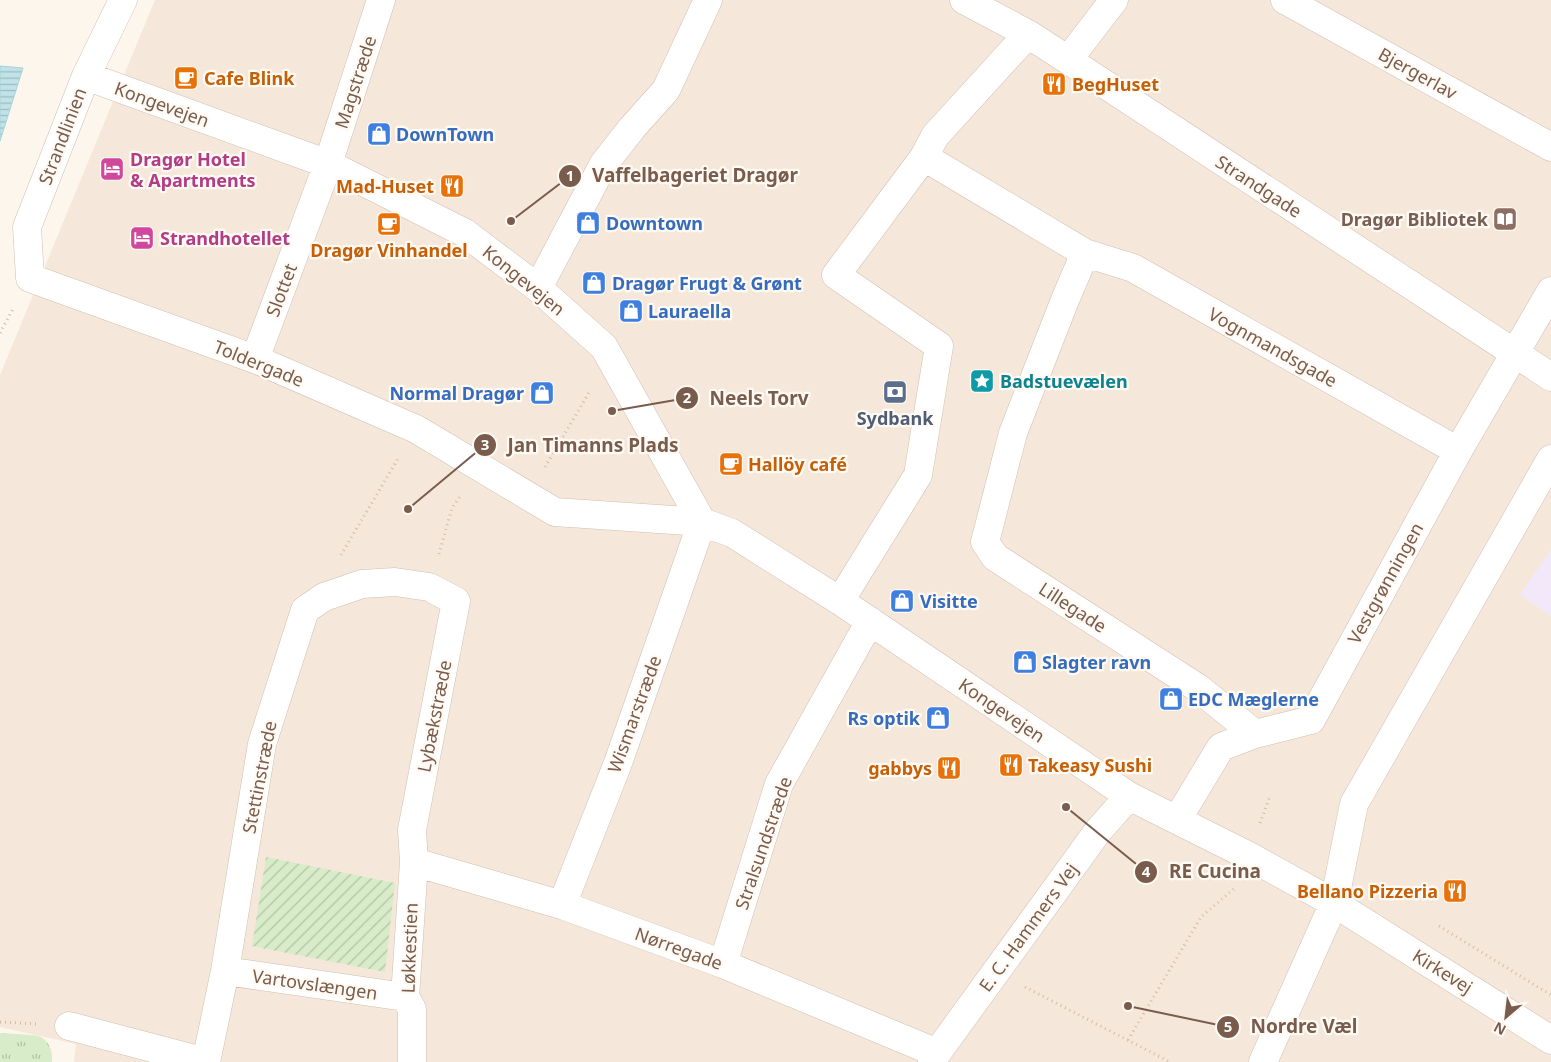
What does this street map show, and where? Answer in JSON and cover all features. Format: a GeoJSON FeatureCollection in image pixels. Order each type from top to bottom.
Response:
{"type":"FeatureCollection","features":[{"type":"Feature","properties":{"kind":"street","name":"Strandlinien"},"geometry":{"type":"LineString","coordinates":[[30,278],[27,227],[86,76],[123,0]]}},
{"type":"Feature","properties":{"kind":"street","name":"Magstræde"},"geometry":{"type":"LineString","coordinates":[[328,164],[381,0]]}},
{"type":"Feature","properties":{"kind":"street"},"geometry":{"type":"LineString","coordinates":[[538,288],[603,164],[666,90],[708,0]]}},
{"type":"Feature","properties":{"kind":"street","name":"Strandgade"},"geometry":{"type":"LineString","coordinates":[[964,0],[1028,34],[1551,377]]}},
{"type":"Feature","properties":{"kind":"street"},"geometry":{"type":"LineString","coordinates":[[1068,60],[1114,0]]}},
{"type":"Feature","properties":{"kind":"street","name":"Bjergerlav"},"geometry":{"type":"LineString","coordinates":[[1285,0],[1551,147]]}},
{"type":"Feature","properties":{"kind":"street"},"geometry":{"type":"LineString","coordinates":[[840,601],[918,475],[939,346],[836,275],[924,157],[935,136],[1028,34]]}},
{"type":"Feature","properties":{"kind":"street","name":"Kongevejen"},"geometry":{"type":"LineString","coordinates":[[86,76],[328,164],[465,233],[538,288],[604,347],[702,522]]}},
{"type":"Feature","properties":{"kind":"street"},"geometry":{"type":"LineString","coordinates":[[924,157],[1085,253]]}},
{"type":"Feature","properties":{"kind":"street","name":"Slottet"},"geometry":{"type":"LineString","coordinates":[[255,359],[328,164]]}},
{"type":"Feature","properties":{"kind":"street","name":"Lillegade"},"geometry":{"type":"LineString","coordinates":[[1085,253],[1013,433],[985,542],[995,557],[1198,688],[1255,734]]}},
{"type":"Feature","properties":{"kind":"street","name":"Vognmandsgade"},"geometry":{"type":"LineString","coordinates":[[1085,253],[1132,268],[1458,450]]}},
{"type":"Feature","properties":{"kind":"street","name":"Toldergade"},"geometry":{"type":"LineString","coordinates":[[30,278],[255,359],[416,429],[478,467]]}},
{"type":"Feature","properties":{"kind":"street","name":"Vestgrønningen"},"geometry":{"type":"LineString","coordinates":[[1177,820],[1221,747],[1255,734],[1311,720],[1458,450],[1551,291]]}},
{"type":"Feature","properties":{"kind":"street"},"geometry":{"type":"LineString","coordinates":[[1263,1062],[1334,903],[1354,804],[1551,459]]}},
{"type":"Feature","properties":{"kind":"street","name":"Kongevejen"},"geometry":{"type":"LineString","coordinates":[[478,467],[555,512],[702,522],[732,533],[840,601],[1129,796],[1247,855],[1334,903]]}},
{"type":"Feature","properties":{"kind":"street","name":"Wismarstræde"},"geometry":{"type":"LineString","coordinates":[[562,905],[618,763],[702,522]]}},
{"type":"Feature","properties":{"kind":"street","name":"Stettinstræde"},"geometry":{"type":"LineString","coordinates":[[206,1062],[225,971],[262,744],[305,610],[324,597],[362,584],[395,582],[429,587]]}},
{"type":"Feature","properties":{"kind":"street","name":"Lybækstræde"},"geometry":{"type":"LineString","coordinates":[[414,862],[412,830],[456,601],[429,587]]}},
{"type":"Feature","properties":{"kind":"street","name":"Stralsundstræde"},"geometry":{"type":"LineString","coordinates":[[723,964],[779,784],[870,621]]}},
{"type":"Feature","properties":{"kind":"street","name":"E. C. Hammers Vej"},"geometry":{"type":"LineString","coordinates":[[935,1057],[1098,831],[1129,796]]}},
{"type":"Feature","properties":{"kind":"street","name":"Nørregade"},"geometry":{"type":"LineString","coordinates":[[414,862],[562,905],[723,964],[935,1057]]}},
{"type":"Feature","properties":{"kind":"street","name":"Løkkestien"},"geometry":{"type":"LineString","coordinates":[[412,1062],[412,1009],[404,998],[414,862]]}},
{"type":"Feature","properties":{"kind":"street","name":"Kirkevej"},"geometry":{"type":"LineString","coordinates":[[1334,903],[1551,1040]]}},
{"type":"Feature","properties":{"kind":"street","name":"Vartovslængen"},"geometry":{"type":"LineString","coordinates":[[225,971],[404,998]]}},
{"type":"Feature","properties":{"kind":"street"},"geometry":{"type":"LineString","coordinates":[[69,1026],[206,1062]]}},
{"type":"Feature","properties":{"kind":"path"},"geometry":{"type":"LineString","coordinates":[[528,496],[596,381],[618,373]]}},
{"type":"Feature","properties":{"kind":"path"},"geometry":{"type":"LineString","coordinates":[[324,597],[327,579],[416,429]]}},
{"type":"Feature","properties":{"kind":"path"},"geometry":{"type":"LineString","coordinates":[[429,587],[452,508],[478,467]]}},
{"type":"Feature","properties":{"kind":"path"},"geometry":{"type":"LineString","coordinates":[[1128,1040],[1201,917],[1235,888],[1270,796]]}},
{"type":"Feature","properties":{"kind":"path"},"geometry":{"type":"LineString","coordinates":[[995,972],[1170,1062]]}},
{"type":"Feature","properties":{"kind":"shaded area"},"geometry":{"type":"Polygon","coordinates":[[[155,0],[1551,0],[1551,1062],[74,1062],[76,1044],[0,1027],[0,375],[155,0]]]}},
{"type":"Feature","properties":{"kind":"shaded area"},"geometry":{"type":"Polygon","coordinates":[[[1551,550],[1551,616],[1520,595],[1551,550]]]}},
{"type":"Feature","properties":{"kind":"green space"},"geometry":{"type":"Polygon","coordinates":[[[266,857],[395,883],[385,972],[252,946],[266,857]]]}},
{"type":"Feature","properties":{"kind":"green space"},"geometry":{"type":"Polygon","coordinates":[[[0,1033],[41,1037],[50,1048],[52,1062],[0,1062],[0,1033]]]}},
{"type":"Feature","properties":{"kind":"water"},"geometry":{"type":"Polygon","coordinates":[[[0,66],[23,68],[0,141],[0,66]]]}},
{"type":"Feature","properties":{"kind":"place","name":"Cafe Blink"},"geometry":{"type":"Point","coordinates":[186,78]}},
{"type":"Feature","properties":{"kind":"place","name":"BegHuset"},"geometry":{"type":"Point","coordinates":[1054,84]}},
{"type":"Feature","properties":{"kind":"place","name":"DownTown"},"geometry":{"type":"Point","coordinates":[379,134]}},
{"type":"Feature","properties":{"kind":"place","name":"Dragør Hotel & Apartments"},"geometry":{"type":"Point","coordinates":[112,169]}},
{"type":"Feature","properties":{"kind":"place","name":"Mad-Huset"},"geometry":{"type":"Point","coordinates":[452,186]}},
{"type":"Feature","properties":{"kind":"place","name":"Dragør Bibliotek"},"geometry":{"type":"Point","coordinates":[1505,219]}},
{"type":"Feature","properties":{"kind":"place","name":"Vaffelbageriet Dragør"},"geometry":{"type":"Point","coordinates":[511,221]}},
{"type":"Feature","properties":{"kind":"place","name":"Downtown"},"geometry":{"type":"Point","coordinates":[588,223]}},
{"type":"Feature","properties":{"kind":"place","name":"Dragør Vinhandel"},"geometry":{"type":"Point","coordinates":[389,224]}},
{"type":"Feature","properties":{"kind":"place","name":"Strandhotellet"},"geometry":{"type":"Point","coordinates":[142,238]}},
{"type":"Feature","properties":{"kind":"place","name":"Dragør Frugt & Grønt"},"geometry":{"type":"Point","coordinates":[594,283]}},
{"type":"Feature","properties":{"kind":"place","name":"Lauraella"},"geometry":{"type":"Point","coordinates":[631,311]}},
{"type":"Feature","properties":{"kind":"place","name":"Badstuevælen"},"geometry":{"type":"Point","coordinates":[982,381]}},
{"type":"Feature","properties":{"kind":"place","name":"Sydbank"},"geometry":{"type":"Point","coordinates":[895,392]}},
{"type":"Feature","properties":{"kind":"place","name":"Normal Dragør"},"geometry":{"type":"Point","coordinates":[542,393]}},
{"type":"Feature","properties":{"kind":"place","name":"Neels Torv"},"geometry":{"type":"Point","coordinates":[612,411]}},
{"type":"Feature","properties":{"kind":"place","name":"Hallöy café"},"geometry":{"type":"Point","coordinates":[731,464]}},
{"type":"Feature","properties":{"kind":"place","name":"Jan Timanns Plads"},"geometry":{"type":"Point","coordinates":[408,509]}},
{"type":"Feature","properties":{"kind":"place","name":"Visitte"},"geometry":{"type":"Point","coordinates":[902,601]}},
{"type":"Feature","properties":{"kind":"place","name":"Slagter ravn"},"geometry":{"type":"Point","coordinates":[1025,662]}},
{"type":"Feature","properties":{"kind":"place","name":"EDC Mæglerne"},"geometry":{"type":"Point","coordinates":[1171,699]}},
{"type":"Feature","properties":{"kind":"place","name":"Rs optik"},"geometry":{"type":"Point","coordinates":[938,718]}},
{"type":"Feature","properties":{"kind":"place","name":"Takeasy Sushi"},"geometry":{"type":"Point","coordinates":[1011,765]}},
{"type":"Feature","properties":{"kind":"place","name":"gabbys"},"geometry":{"type":"Point","coordinates":[949,768]}},
{"type":"Feature","properties":{"kind":"place","name":"RE Cucina"},"geometry":{"type":"Point","coordinates":[1066,807]}},
{"type":"Feature","properties":{"kind":"place","name":"Bellano Pizzeria"},"geometry":{"type":"Point","coordinates":[1455,891]}},
{"type":"Feature","properties":{"kind":"place","name":"Nordre Væl"},"geometry":{"type":"Point","coordinates":[1128,1006]}}]}
